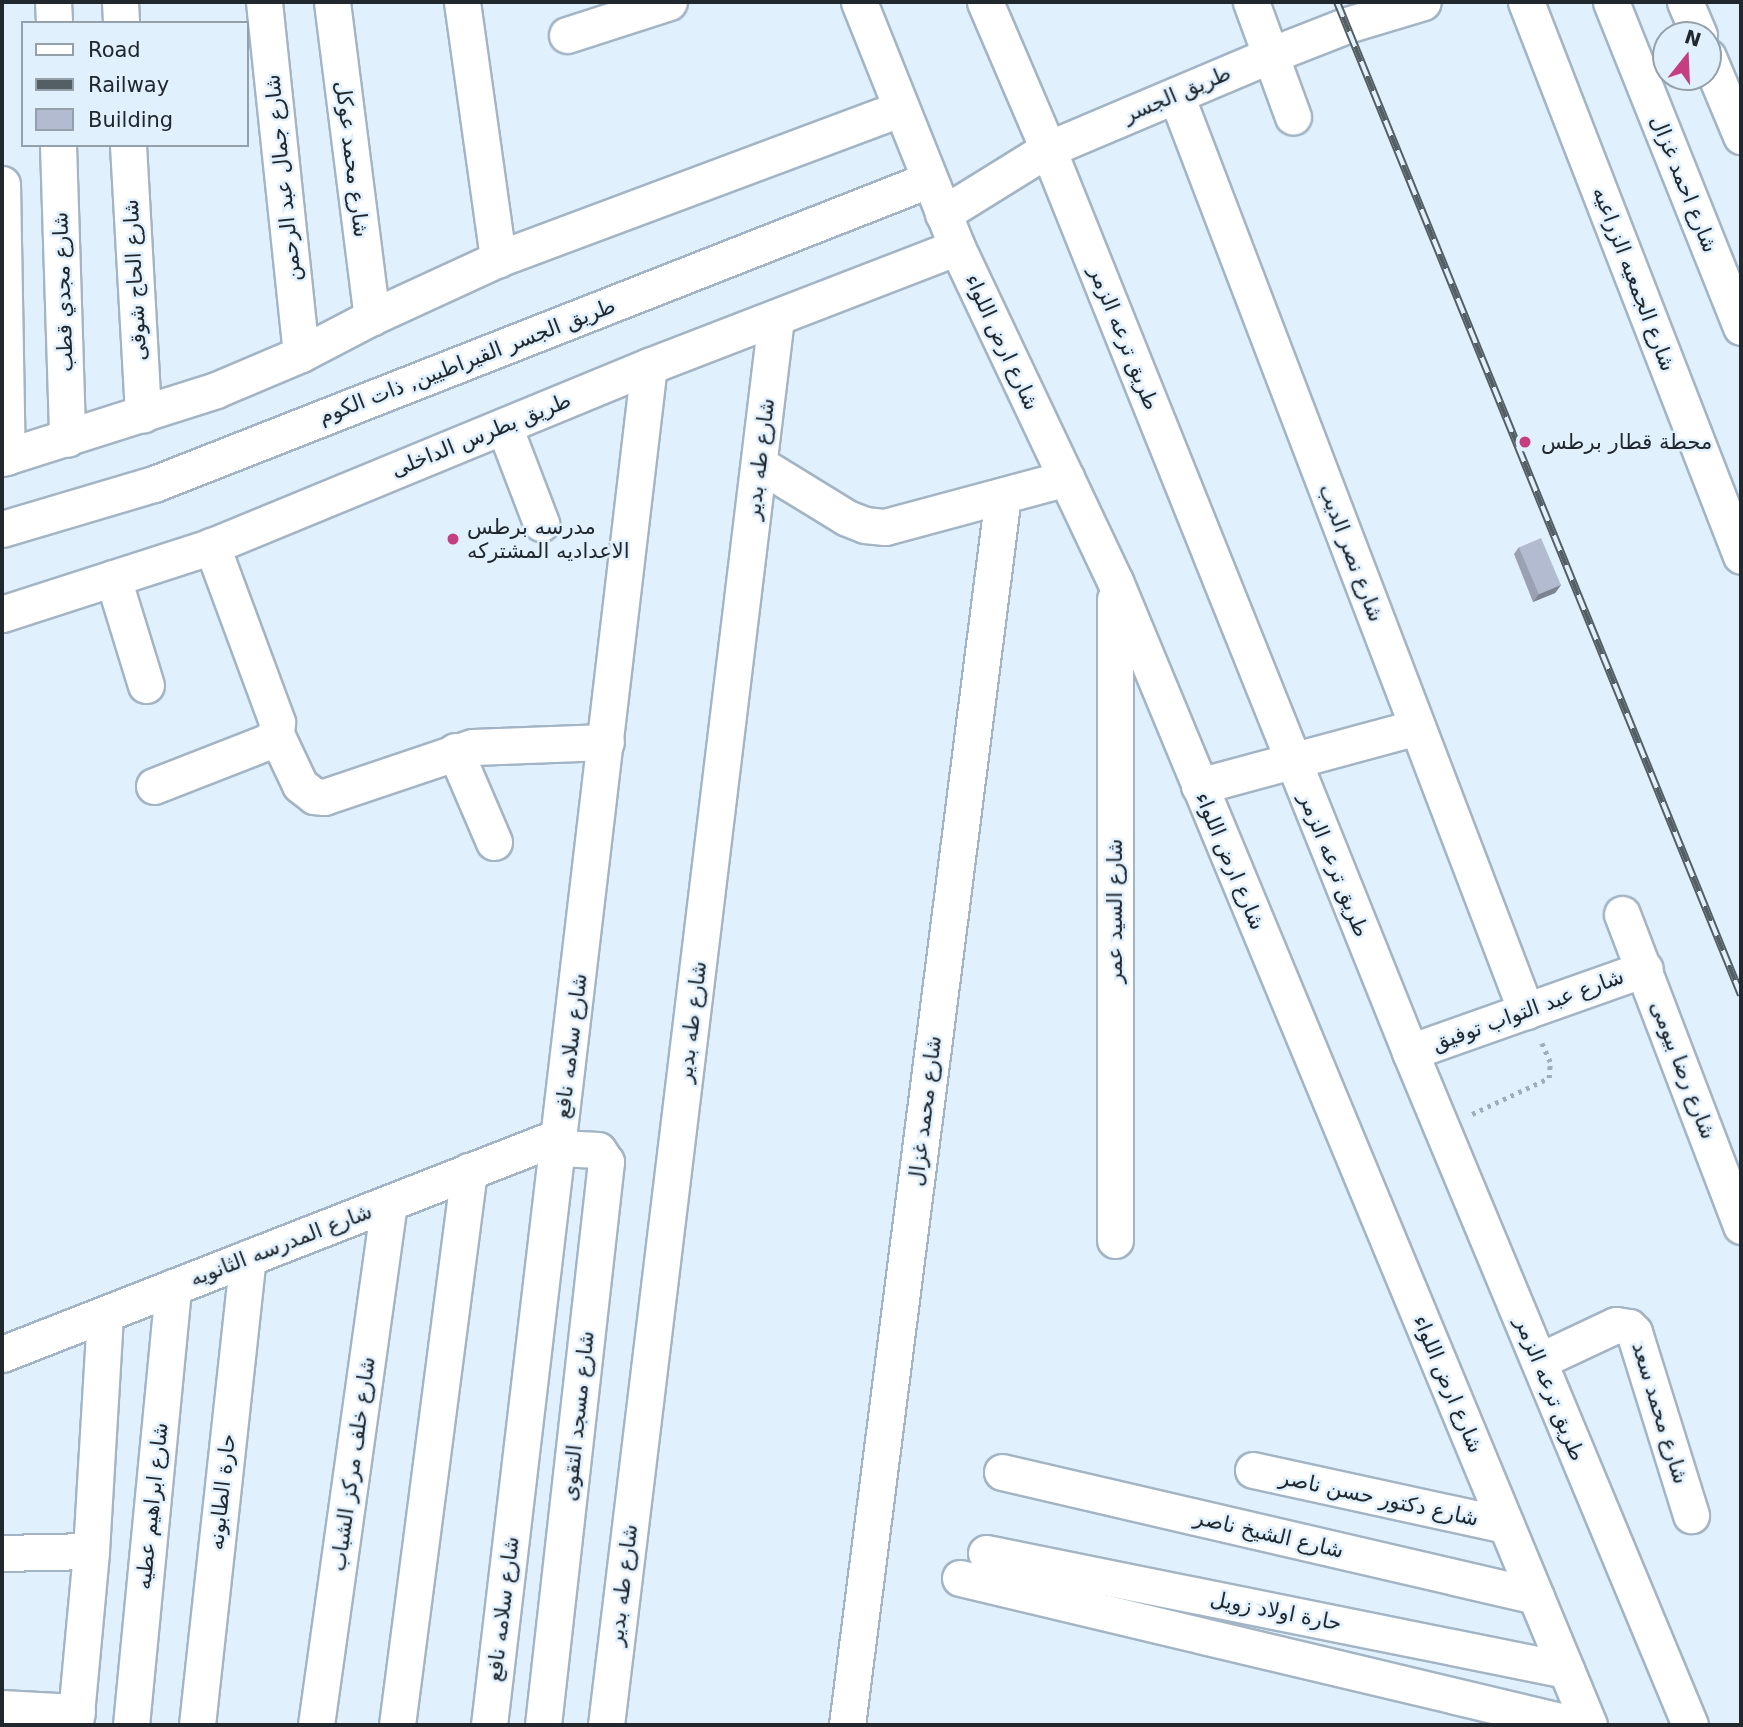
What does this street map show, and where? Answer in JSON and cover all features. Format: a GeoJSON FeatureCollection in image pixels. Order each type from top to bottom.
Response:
{"type":"FeatureCollection","features":[{"type":"Feature","properties":{"kind":"street"},"geometry":{"type":"LineString","coordinates":[[53,2],[54,21]]}},
{"type":"Feature","properties":{"kind":"street"},"geometry":{"type":"LineString","coordinates":[[120,2],[121,21]]}},
{"type":"Feature","properties":{"kind":"street","name":"شارع جمال عبد الرحمن"},"geometry":{"type":"LineString","coordinates":[[264,2],[301,354]]}},
{"type":"Feature","properties":{"kind":"street","name":"شارع محمد عوكل"},"geometry":{"type":"LineString","coordinates":[[332,2],[372,317]]}},
{"type":"Feature","properties":{"kind":"street"},"geometry":{"type":"LineString","coordinates":[[462,2],[498,259]]}},
{"type":"Feature","properties":{"kind":"street"},"geometry":{"type":"LineString","coordinates":[[567,35],[669,2]]}},
{"type":"Feature","properties":{"kind":"street","name":"شارع ارض اللواء"},"geometry":{"type":"LineString","coordinates":[[859,2],[957,247],[1115,581],[1589,1725]]}},
{"type":"Feature","properties":{"kind":"street","name":"طريق ترعه الزمر"},"geometry":{"type":"LineString","coordinates":[[985,2],[1048,149],[1410,1052],[1690,1725]]}},
{"type":"Feature","properties":{"kind":"street"},"geometry":{"type":"LineString","coordinates":[[1251,2],[1268,56],[1293,117]]}},
{"type":"Feature","properties":{"kind":"street","name":"طريق الجسر"},"geometry":{"type":"LineString","coordinates":[[943,214],[1048,149],[1347,25],[1423,2]]}},
{"type":"Feature","properties":{"kind":"street","name":"شارع الجمعيه الزراعيه"},"geometry":{"type":"LineString","coordinates":[[1526,2],[1741,556]]}},
{"type":"Feature","properties":{"kind":"street","name":"شارع احمد غزال"},"geometry":{"type":"LineString","coordinates":[[1611,2],[1741,327]]}},
{"type":"Feature","properties":{"kind":"street"},"geometry":{"type":"LineString","coordinates":[[1685,2],[1693,21]]}},
{"type":"Feature","properties":{"kind":"street"},"geometry":{"type":"LineString","coordinates":[[1722,91],[1741,136]]}},
{"type":"Feature","properties":{"kind":"street","name":"شارع نصر الديب"},"geometry":{"type":"LineString","coordinates":[[1176,95],[1525,1011]]}},
{"type":"Feature","properties":{"kind":"street"},"geometry":{"type":"LineString","coordinates":[[2,184],[4,457],[216,390],[301,354],[372,317],[498,259],[901,107]]}},
{"type":"Feature","properties":{"kind":"street","name":"شارع مجدي قطب"},"geometry":{"type":"LineString","coordinates":[[58,147],[67,439]]}},
{"type":"Feature","properties":{"kind":"street","name":"شارع الحاج شوقى"},"geometry":{"type":"LineString","coordinates":[[128,147],[143,415]]}},
{"type":"Feature","properties":{"kind":"street","name":"طريق الجسر القيراطيين, ذات الكوم"},"geometry":{"type":"LineString","coordinates":[[2,529],[154,484],[928,180]]}},
{"type":"Feature","properties":{"kind":"street","name":"طريق بطرس الداخلى"},"geometry":{"type":"LineString","coordinates":[[2,614],[212,546],[649,366],[957,247]]}},
{"type":"Feature","properties":{"kind":"street","name":"شارع طه بدير"},"geometry":{"type":"LineString","coordinates":[[606,1725],[776,318]]}},
{"type":"Feature","properties":{"kind":"street","name":"شارع سلامه نافع"},"geometry":{"type":"LineString","coordinates":[[489,1725],[560,1142],[649,366]]}},
{"type":"Feature","properties":{"kind":"street"},"geometry":{"type":"LineString","coordinates":[[504,426],[541,523]]}},
{"type":"Feature","properties":{"kind":"street"},"geometry":{"type":"LineString","coordinates":[[759,464],[847,518],[865,525],[885,527],[1067,478]]}},
{"type":"Feature","properties":{"kind":"street","name":"شارع محمد غزال"},"geometry":{"type":"LineString","coordinates":[[847,1725],[1003,496]]}},
{"type":"Feature","properties":{"kind":"street"},"geometry":{"type":"LineString","coordinates":[[212,546],[277,722],[276,734],[300,785],[314,796],[324,797],[455,751],[494,744],[606,742]]}},
{"type":"Feature","properties":{"kind":"street"},"geometry":{"type":"LineString","coordinates":[[113,578],[146,685]]}},
{"type":"Feature","properties":{"kind":"street","name":"شارع السيد عمر"},"geometry":{"type":"LineString","coordinates":[[1115,581],[1115,1240]]}},
{"type":"Feature","properties":{"kind":"street"},"geometry":{"type":"LineString","coordinates":[[1199,786],[1417,727]]}},
{"type":"Feature","properties":{"kind":"street"},"geometry":{"type":"LineString","coordinates":[[154,786],[267,742],[276,734]]}},
{"type":"Feature","properties":{"kind":"street"},"geometry":{"type":"LineString","coordinates":[[455,751],[494,842]]}},
{"type":"Feature","properties":{"kind":"street","name":"شارع رضا بيومى"},"geometry":{"type":"LineString","coordinates":[[1622,914],[1741,1226]]}},
{"type":"Feature","properties":{"kind":"street","name":"شارع عبد التواب توفيق"},"geometry":{"type":"LineString","coordinates":[[1410,1052],[1645,969]]}},
{"type":"Feature","properties":{"kind":"street","name":"شارع المدرسه الثانويه"},"geometry":{"type":"LineString","coordinates":[[2,1354],[469,1171],[560,1142]]}},
{"type":"Feature","properties":{"kind":"street","name":"شارع مسجد التقوى"},"geometry":{"type":"LineString","coordinates":[[543,1725],[606,1162],[598,1150],[560,1142]]}},
{"type":"Feature","properties":{"kind":"street"},"geometry":{"type":"LineString","coordinates":[[397,1725],[469,1171]]}},
{"type":"Feature","properties":{"kind":"street","name":"شارع خلف مركز الشباب"},"geometry":{"type":"LineString","coordinates":[[316,1725],[389,1203]]}},
{"type":"Feature","properties":{"kind":"street","name":"حارة الطابونه"},"geometry":{"type":"LineString","coordinates":[[197,1725],[248,1258]]}},
{"type":"Feature","properties":{"kind":"street","name":"شارع ابراهيم عطيه"},"geometry":{"type":"LineString","coordinates":[[131,1725],[173,1287]]}},
{"type":"Feature","properties":{"kind":"street"},"geometry":{"type":"LineString","coordinates":[[2,1708],[76,1718],[91,1551],[105,1314]]}},
{"type":"Feature","properties":{"kind":"street","name":"شارع محمد سعد"},"geometry":{"type":"LineString","coordinates":[[1539,1361],[1616,1325],[1629,1327],[1634,1332],[1691,1516]]}},
{"type":"Feature","properties":{"kind":"street","name":"شارع دكتور حسن ناصر"},"geometry":{"type":"LineString","coordinates":[[1253,1470],[1506,1525]]}},
{"type":"Feature","properties":{"kind":"street","name":"شارع الشيخ ناصر"},"geometry":{"type":"LineString","coordinates":[[1002,1472],[1536,1596]]}},
{"type":"Feature","properties":{"kind":"street"},"geometry":{"type":"LineString","coordinates":[[2,1553],[91,1551]]}},
{"type":"Feature","properties":{"kind":"street","name":"حارة اولاد زويل"},"geometry":{"type":"LineString","coordinates":[[986,1553],[1566,1670]]}},
{"type":"Feature","properties":{"kind":"street"},"geometry":{"type":"LineString","coordinates":[[960,1578],[1577,1725]]}},
{"type":"Feature","properties":{"kind":"path"},"geometry":{"type":"LineString","coordinates":[[1442,1126],[1532,1088],[1549,1078],[1550,1062],[1525,1011]]}},
{"type":"Feature","properties":{"kind":"building"},"geometry":{"type":"Polygon","coordinates":[[[1541,538],[1561,585],[1539,594],[1519,547],[1541,538]]]}},
{"type":"Feature","properties":{"kind":"railway"},"geometry":{"type":"LineString","coordinates":[[1337,2],[1741,995]]}},
{"type":"Feature","properties":{"kind":"place","name":"محطة قطار برطس"},"geometry":{"type":"Point","coordinates":[1525,442]}},
{"type":"Feature","properties":{"kind":"place","name":"مدرسه برطس الاعداديه المشتركه"},"geometry":{"type":"Point","coordinates":[453,539]}}]}
